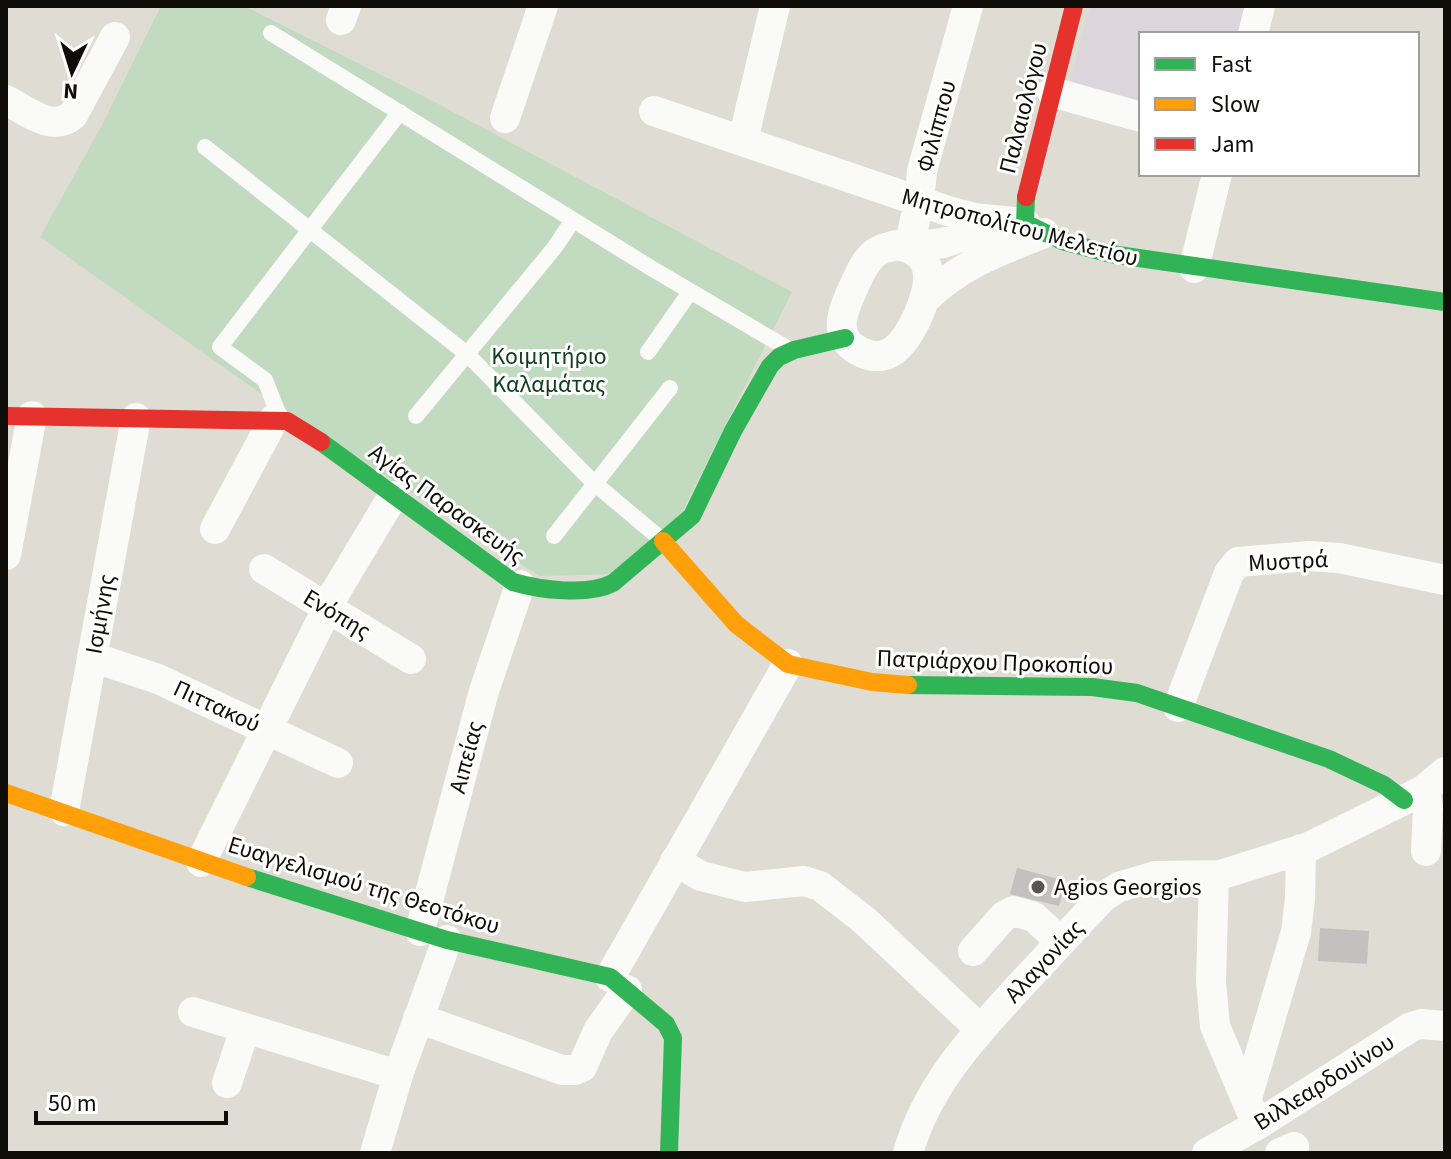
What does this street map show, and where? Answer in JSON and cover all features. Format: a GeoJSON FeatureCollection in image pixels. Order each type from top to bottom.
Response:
{"type":"FeatureCollection","features":[{"type":"Feature","properties":{"kind":"street"},"geometry":{"type":"LineString","coordinates":[[505,118],[543,6]]}},
{"type":"Feature","properties":{"kind":"street"},"geometry":{"type":"LineString","coordinates":[[743,140],[775,6]]}},
{"type":"Feature","properties":{"kind":"street","name":"Φιλίππου"},"geometry":{"type":"LineString","coordinates":[[909,247],[922,171],[968,6]]}},
{"type":"Feature","properties":{"kind":"street","name":"Παλαιολόγου"},"geometry":{"type":"LineString","coordinates":[[1026,225],[1024,207],[1029,179],[1074,6]]}},
{"type":"Feature","properties":{"kind":"street"},"geometry":{"type":"LineString","coordinates":[[1254,32],[1260,6]]}},
{"type":"Feature","properties":{"kind":"street"},"geometry":{"type":"LineString","coordinates":[[6,100],[46,121],[57,123],[67,120],[73,115],[115,37]]}},
{"type":"Feature","properties":{"kind":"street"},"geometry":{"type":"LineString","coordinates":[[1052,92],[1139,116]]}},
{"type":"Feature","properties":{"kind":"street","name":"Μητροπολίτου Μελετίου"},"geometry":{"type":"LineString","coordinates":[[654,111],[919,202],[974,218],[1026,225],[1111,254],[1445,302]]}},
{"type":"Feature","properties":{"kind":"street"},"geometry":{"type":"LineString","coordinates":[[1194,268],[1217,176]]}},
{"type":"Feature","properties":{"kind":"street"},"geometry":{"type":"LineString","coordinates":[[909,247],[919,253],[926,263],[929,274],[926,298],[907,339],[897,350],[883,356],[865,354],[853,348],[841,328],[842,317],[864,265],[874,254],[885,247],[943,243],[1026,225]]}},
{"type":"Feature","properties":{"kind":"street"},"geometry":{"type":"LineString","coordinates":[[926,298],[948,277],[1026,225]]}},
{"type":"Feature","properties":{"kind":"street","name":"Αγίας Παρασκευής"},"geometry":{"type":"LineString","coordinates":[[19,416],[277,419],[306,431],[520,585],[600,590],[622,576],[692,516],[776,358],[845,338]]}},
{"type":"Feature","properties":{"kind":"street"},"geometry":{"type":"LineString","coordinates":[[6,555],[19,416]]}},
{"type":"Feature","properties":{"kind":"street","name":"Ισμήνης"},"geometry":{"type":"LineString","coordinates":[[64,811],[136,418]]}},
{"type":"Feature","properties":{"kind":"street"},"geometry":{"type":"LineString","coordinates":[[215,529],[277,419]]}},
{"type":"Feature","properties":{"kind":"street"},"geometry":{"type":"LineString","coordinates":[[201,862],[265,728],[327,609],[393,496]]}},
{"type":"Feature","properties":{"kind":"street","name":"Πατριάρχου Προκοπίου"},"geometry":{"type":"LineString","coordinates":[[663,541],[736,624],[788,664],[872,682],[917,686],[1092,687],[1137,693],[1360,772],[1425,787]]}},
{"type":"Feature","properties":{"kind":"street","name":"Μυστρά"},"geometry":{"type":"LineString","coordinates":[[1178,707],[1229,573],[1238,562],[1309,556],[1339,558],[1445,580]]}},
{"type":"Feature","properties":{"kind":"street","name":"Ενόπης"},"geometry":{"type":"LineString","coordinates":[[264,569],[411,659]]}},
{"type":"Feature","properties":{"kind":"street","name":"Αιπείας"},"geometry":{"type":"LineString","coordinates":[[375,1153],[418,1018],[484,691],[520,585]]}},
{"type":"Feature","properties":{"kind":"street","name":"Πιττακού"},"geometry":{"type":"LineString","coordinates":[[92,657],[158,679],[338,763]]}},
{"type":"Feature","properties":{"kind":"street"},"geometry":{"type":"LineString","coordinates":[[418,1018],[562,1070],[582,1067],[675,861],[788,664]]}},
{"type":"Feature","properties":{"kind":"street"},"geometry":{"type":"LineString","coordinates":[[1425,787],[1428,805],[1426,851]]}},
{"type":"Feature","properties":{"kind":"street","name":"Αλαγονίας"},"geometry":{"type":"LineString","coordinates":[[908,1153],[916,1124],[938,1082],[980,1029],[1103,897],[1119,887],[1156,876],[1214,876],[1301,849],[1425,787]]}},
{"type":"Feature","properties":{"kind":"street","name":"Ευαγγελισμού της Θεοτόκου"},"geometry":{"type":"LineString","coordinates":[[6,793],[201,862],[434,936],[618,984],[666,1024],[673,1038],[669,1153]]}},
{"type":"Feature","properties":{"kind":"street"},"geometry":{"type":"LineString","coordinates":[[1248,1128],[1296,932],[1301,849]]}},
{"type":"Feature","properties":{"kind":"street"},"geometry":{"type":"LineString","coordinates":[[675,861],[701,876],[745,887],[804,881],[820,886],[864,920],[980,1029]]}},
{"type":"Feature","properties":{"kind":"street"},"geometry":{"type":"LineString","coordinates":[[1214,876],[1211,981],[1215,1026],[1248,1128]]}},
{"type":"Feature","properties":{"kind":"street"},"geometry":{"type":"LineString","coordinates":[[973,951],[1004,916],[1013,911],[1034,917],[1061,942]]}},
{"type":"Feature","properties":{"kind":"street"},"geometry":{"type":"LineString","coordinates":[[193,1012],[398,1075]]}},
{"type":"Feature","properties":{"kind":"street","name":"Βιλλεαρδουίνου"},"geometry":{"type":"LineString","coordinates":[[1207,1153],[1411,1027],[1421,1024],[1445,1026]]}},
{"type":"Feature","properties":{"kind":"street"},"geometry":{"type":"LineString","coordinates":[[227,1083],[245,1029]]}},
{"type":"Feature","properties":{"kind":"street"},"geometry":{"type":"LineString","coordinates":[[1280,1153],[1294,1147],[1289,1153]]}},
{"type":"Feature","properties":{"kind":"lane"},"geometry":{"type":"LineString","coordinates":[[271,33],[690,292],[793,351]]}},
{"type":"Feature","properties":{"kind":"lane"},"geometry":{"type":"LineString","coordinates":[[277,419],[265,380],[220,347],[400,112]]}},
{"type":"Feature","properties":{"kind":"lane"},"geometry":{"type":"LineString","coordinates":[[205,147],[467,354],[594,483],[663,541]]}},
{"type":"Feature","properties":{"kind":"lane"},"geometry":{"type":"LineString","coordinates":[[416,416],[555,247],[573,220]]}},
{"type":"Feature","properties":{"kind":"lane"},"geometry":{"type":"LineString","coordinates":[[648,352],[690,292]]}},
{"type":"Feature","properties":{"kind":"lane"},"geometry":{"type":"LineString","coordinates":[[554,536],[670,388]]}},
{"type":"Feature","properties":{"kind":"shaded area"},"geometry":{"type":"Polygon","coordinates":[[[1090,6],[1246,6],[1239,32],[1139,32],[1139,103],[1070,84],[1090,6]]]}},
{"type":"Feature","properties":{"kind":"green space","name":"Κοιμητήριο Καλαμάτας"},"geometry":{"type":"Polygon","coordinates":[[[161,6],[244,6],[421,95],[792,292],[682,512],[614,574],[539,576],[264,396],[40,237],[101,127],[161,6]]]}},
{"type":"Feature","properties":{"kind":"building","name":"Agios Georgios"},"geometry":{"type":"Polygon","coordinates":[[[1017,868],[1066,881],[1059,906],[1010,894],[1017,868]]]}},
{"type":"Feature","properties":{"kind":"building"},"geometry":{"type":"Polygon","coordinates":[[[1320,928],[1369,931],[1367,964],[1318,961],[1320,928]]]}},
{"type":"Feature","properties":{"kind":"traffic: fast"},"geometry":{"type":"LineString","coordinates":[[1026,197],[1025,223],[1062,241],[1111,254],[1445,302]]}},
{"type":"Feature","properties":{"kind":"traffic: fast"},"geometry":{"type":"LineString","coordinates":[[321,442],[513,582],[577,591],[603,587],[613,583],[692,516],[733,431],[770,366],[779,357],[794,350],[845,338]]}},
{"type":"Feature","properties":{"kind":"traffic: fast"},"geometry":{"type":"LineString","coordinates":[[908,685],[1092,687],[1137,693],[1329,759],[1384,785],[1404,800]]}},
{"type":"Feature","properties":{"kind":"traffic: fast"},"geometry":{"type":"LineString","coordinates":[[247,877],[447,940],[610,977],[666,1024],[673,1038],[669,1153]]}},
{"type":"Feature","properties":{"kind":"traffic: slow"},"geometry":{"type":"LineString","coordinates":[[663,541],[736,624],[788,664],[872,682],[908,685]]}},
{"type":"Feature","properties":{"kind":"traffic: slow"},"geometry":{"type":"LineString","coordinates":[[6,793],[247,877]]}},
{"type":"Feature","properties":{"kind":"traffic: jam"},"geometry":{"type":"LineString","coordinates":[[1026,197],[1074,6]]}},
{"type":"Feature","properties":{"kind":"traffic: jam"},"geometry":{"type":"LineString","coordinates":[[6,416],[287,421],[321,442]]}},
{"type":"Feature","properties":{"kind":"place","name":"Agios Georgios"},"geometry":{"type":"Point","coordinates":[1038,887]}}]}
